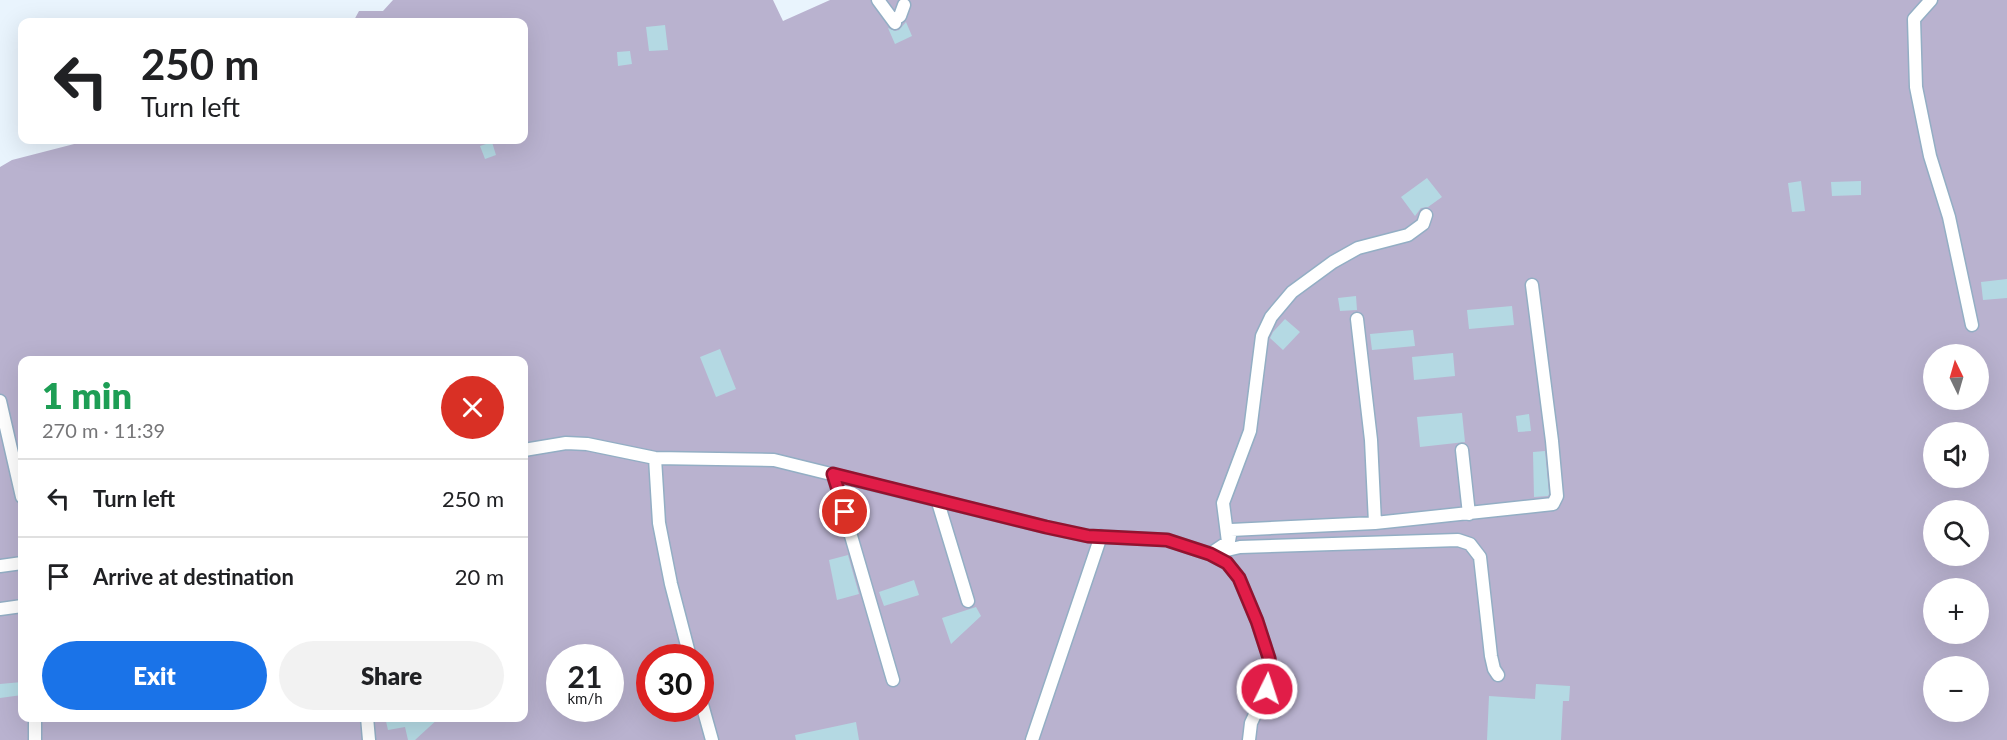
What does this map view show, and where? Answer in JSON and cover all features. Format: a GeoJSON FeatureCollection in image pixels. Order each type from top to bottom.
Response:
{"type":"FeatureCollection","features":[{"type":"Feature","properties":{"kind":"street"},"geometry":{"type":"LineString","coordinates":[[879,0],[894,21],[900,16],[904,5]]}},
{"type":"Feature","properties":{"kind":"street"},"geometry":{"type":"LineString","coordinates":[[1931,0],[1914,19],[1916,87],[1930,156],[1949,217],[1972,325]]}},
{"type":"Feature","properties":{"kind":"street"},"geometry":{"type":"LineString","coordinates":[[1228,543],[1223,503],[1250,431],[1262,336],[1271,317],[1292,292],[1333,262],[1358,248],[1407,235],[1423,224],[1426,215]]}},
{"type":"Feature","properties":{"kind":"street"},"geometry":{"type":"LineString","coordinates":[[1210,554],[1228,543],[1231,530],[1375,523],[1553,504],[1556,501],[1552,441],[1532,285]]}},
{"type":"Feature","properties":{"kind":"street"},"geometry":{"type":"LineString","coordinates":[[1357,319],[1371,440],[1375,523]]}},
{"type":"Feature","properties":{"kind":"street"},"geometry":{"type":"LineString","coordinates":[[0,401],[18,480]]}},
{"type":"Feature","properties":{"kind":"street"},"geometry":{"type":"LineString","coordinates":[[528,449],[566,443],[655,458],[774,460],[1046,527],[1088,536],[1167,540],[1210,554],[1227,563],[1239,578],[1269,658],[1271,674],[1267,689],[1251,723],[1249,740]]}},
{"type":"Feature","properties":{"kind":"street"},"geometry":{"type":"LineString","coordinates":[[1462,450],[1469,514]]}},
{"type":"Feature","properties":{"kind":"street"},"geometry":{"type":"LineString","coordinates":[[655,458],[659,523],[671,584],[687,644]]}},
{"type":"Feature","properties":{"kind":"street"},"geometry":{"type":"LineString","coordinates":[[833,474],[893,680]]}},
{"type":"Feature","properties":{"kind":"street"},"geometry":{"type":"LineString","coordinates":[[937,499],[968,601]]}},
{"type":"Feature","properties":{"kind":"street"},"geometry":{"type":"LineString","coordinates":[[1032,740],[1101,536]]}},
{"type":"Feature","properties":{"kind":"street"},"geometry":{"type":"LineString","coordinates":[[1210,554],[1252,547],[1458,540],[1470,544],[1480,557],[1491,656],[1498,675]]}},
{"type":"Feature","properties":{"kind":"street"},"geometry":{"type":"LineString","coordinates":[[0,566],[18,564]]}},
{"type":"Feature","properties":{"kind":"street"},"geometry":{"type":"LineString","coordinates":[[0,609],[18,607]]}},
{"type":"Feature","properties":{"kind":"street"},"geometry":{"type":"LineString","coordinates":[[35,722],[35,740]]}},
{"type":"Feature","properties":{"kind":"street"},"geometry":{"type":"LineString","coordinates":[[367,722],[369,740]]}},
{"type":"Feature","properties":{"kind":"street"},"geometry":{"type":"LineString","coordinates":[[707,722],[712,740]]}},
{"type":"Feature","properties":{"kind":"shaded area"},"geometry":{"type":"Polygon","coordinates":[[[393,0],[773,0],[783,21],[830,0],[2007,0],[2007,740],[0,740],[0,167],[12,160],[74,144],[528,144],[528,18],[355,18],[359,11],[383,11],[393,0]]]}},
{"type":"Feature","properties":{"kind":"building"},"geometry":{"type":"Polygon","coordinates":[[[906,22],[912,36],[895,44],[888,28],[899,30],[906,22]]]}},
{"type":"Feature","properties":{"kind":"building"},"geometry":{"type":"Polygon","coordinates":[[[665,25],[668,50],[649,51],[646,27],[665,25]]]}},
{"type":"Feature","properties":{"kind":"building"},"geometry":{"type":"Polygon","coordinates":[[[630,51],[632,64],[618,66],[617,52],[630,51]]]}},
{"type":"Feature","properties":{"kind":"building"},"geometry":{"type":"Polygon","coordinates":[[[493,144],[496,155],[485,159],[480,146],[493,144]]]}},
{"type":"Feature","properties":{"kind":"building"},"geometry":{"type":"Polygon","coordinates":[[[1427,178],[1442,197],[1428,207],[1421,208],[1415,216],[1401,197],[1427,178]]]}},
{"type":"Feature","properties":{"kind":"building"},"geometry":{"type":"Polygon","coordinates":[[[1801,181],[1805,211],[1792,212],[1788,183],[1801,181]]]}},
{"type":"Feature","properties":{"kind":"building"},"geometry":{"type":"Polygon","coordinates":[[[1861,181],[1861,195],[1832,196],[1831,182],[1861,181]]]}},
{"type":"Feature","properties":{"kind":"building"},"geometry":{"type":"Polygon","coordinates":[[[2007,279],[2007,298],[1983,300],[1981,282],[2007,279]]]}},
{"type":"Feature","properties":{"kind":"building"},"geometry":{"type":"Polygon","coordinates":[[[1356,296],[1357,310],[1340,311],[1338,298],[1356,296]]]}},
{"type":"Feature","properties":{"kind":"building"},"geometry":{"type":"Polygon","coordinates":[[[1512,306],[1514,325],[1469,329],[1467,310],[1512,306]]]}},
{"type":"Feature","properties":{"kind":"building"},"geometry":{"type":"Polygon","coordinates":[[[1285,319],[1300,332],[1283,350],[1270,338],[1285,319]]]}},
{"type":"Feature","properties":{"kind":"building"},"geometry":{"type":"Polygon","coordinates":[[[1413,330],[1415,346],[1372,350],[1370,334],[1413,330]]]}},
{"type":"Feature","properties":{"kind":"building"},"geometry":{"type":"Polygon","coordinates":[[[720,349],[736,389],[716,397],[700,357],[720,349]]]}},
{"type":"Feature","properties":{"kind":"building"},"geometry":{"type":"Polygon","coordinates":[[[1453,353],[1455,376],[1414,380],[1412,357],[1453,353]]]}},
{"type":"Feature","properties":{"kind":"building"},"geometry":{"type":"Polygon","coordinates":[[[1462,413],[1465,442],[1420,447],[1417,417],[1462,413]]]}},
{"type":"Feature","properties":{"kind":"building"},"geometry":{"type":"Polygon","coordinates":[[[1529,414],[1531,431],[1518,432],[1516,416],[1529,414]]]}},
{"type":"Feature","properties":{"kind":"building"},"geometry":{"type":"Polygon","coordinates":[[[1545,451],[1549,494],[1534,497],[1533,452],[1545,451]]]}},
{"type":"Feature","properties":{"kind":"building"},"geometry":{"type":"Polygon","coordinates":[[[848,555],[859,594],[837,600],[829,560],[848,555]]]}},
{"type":"Feature","properties":{"kind":"building"},"geometry":{"type":"Polygon","coordinates":[[[914,580],[919,595],[884,606],[879,592],[914,580]]]}},
{"type":"Feature","properties":{"kind":"building"},"geometry":{"type":"Polygon","coordinates":[[[976,607],[981,616],[951,644],[942,618],[976,607]]]}},
{"type":"Feature","properties":{"kind":"building"},"geometry":{"type":"Polygon","coordinates":[[[18,682],[18,696],[0,698],[0,684],[18,682]]]}},
{"type":"Feature","properties":{"kind":"building"},"geometry":{"type":"Polygon","coordinates":[[[1536,684],[1570,686],[1569,701],[1563,701],[1561,740],[1487,740],[1489,696],[1535,699],[1536,684]]]}},
{"type":"Feature","properties":{"kind":"building"},"geometry":{"type":"Polygon","coordinates":[[[386,722],[435,722],[415,740],[408,740],[405,727],[388,730],[386,722]]]}},
{"type":"Feature","properties":{"kind":"building"},"geometry":{"type":"Polygon","coordinates":[[[856,722],[859,740],[796,740],[795,735],[856,722]]]}},
{"type":"Feature","properties":{"kind":"route"},"geometry":{"type":"LineString","coordinates":[[845,512],[833,474],[1088,536],[1167,540],[1210,554],[1227,563],[1239,578],[1269,658],[1271,674],[1267,689]]}}]}
